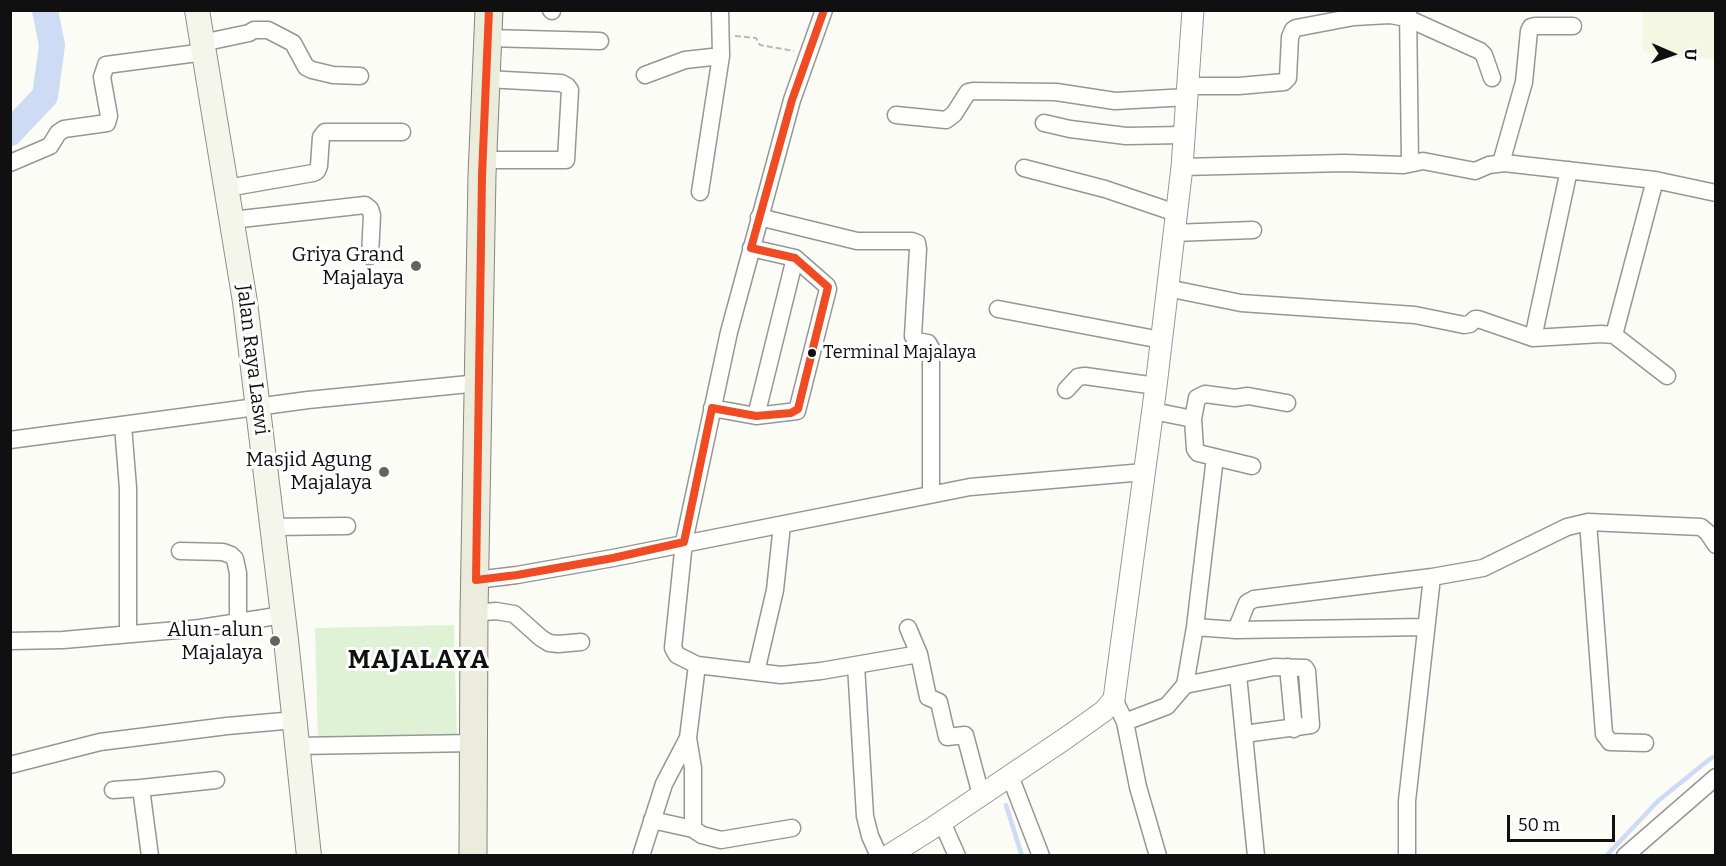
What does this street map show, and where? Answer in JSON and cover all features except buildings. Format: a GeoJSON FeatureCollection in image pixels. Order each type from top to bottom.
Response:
{"type":"FeatureCollection","features":[{"type":"Feature","properties":{"kind":"main road","name":"Jalan Raya Laswi"},"geometry":{"type":"LineString","coordinates":[[197,10],[232,220],[258,407],[309,855]]}},
{"type":"Feature","properties":{"kind":"main road"},"geometry":{"type":"LineString","coordinates":[[473,855],[474,613],[483,160],[489,10]]}},
{"type":"Feature","properties":{"kind":"street"},"geometry":{"type":"LineString","coordinates":[[700,192],[721,56],[720,10]]}},
{"type":"Feature","properties":{"kind":"street"},"geometry":{"type":"LineString","coordinates":[[824,10],[792,100],[759,217],[712,408],[684,542],[673,648],[677,655],[697,665],[782,675],[821,672],[919,654]]}},
{"type":"Feature","properties":{"kind":"street"},"geometry":{"type":"LineString","coordinates":[[888,855],[1010,776],[1104,711],[1114,699],[1153,411],[1182,167],[1193,10]]}},
{"type":"Feature","properties":{"kind":"street"},"geometry":{"type":"LineString","coordinates":[[1408,14],[1410,163]]}},
{"type":"Feature","properties":{"kind":"street"},"geometry":{"type":"LineString","coordinates":[[896,115],[946,120],[951,118],[968,92],[973,91],[1056,92],[1115,101],[1281,83],[1288,78],[1290,37],[1296,28],[1354,17],[1408,14],[1480,51],[1484,55],[1491,78]]}},
{"type":"Feature","properties":{"kind":"street"},"geometry":{"type":"LineString","coordinates":[[1501,163],[1524,82],[1529,31],[1535,26],[1573,26]]}},
{"type":"Feature","properties":{"kind":"street"},"geometry":{"type":"LineString","coordinates":[[10,163],[50,146],[61,130],[107,123],[109,116],[102,77],[106,65],[203,47],[254,30],[268,30],[293,43],[306,67],[312,70],[333,75],[360,76]]}},
{"type":"Feature","properties":{"kind":"street"},"geometry":{"type":"LineString","coordinates":[[488,38],[600,41]]}},
{"type":"Feature","properties":{"kind":"street"},"geometry":{"type":"LineString","coordinates":[[645,75],[686,60],[721,56]]}},
{"type":"Feature","properties":{"kind":"street"},"geometry":{"type":"LineString","coordinates":[[483,160],[566,160],[570,90],[561,84],[486,79]]}},
{"type":"Feature","properties":{"kind":"street"},"geometry":{"type":"LineString","coordinates":[[1044,123],[1108,134],[1184,135]]}},
{"type":"Feature","properties":{"kind":"street"},"geometry":{"type":"LineString","coordinates":[[227,188],[317,171],[321,136],[325,132],[402,132]]}},
{"type":"Feature","properties":{"kind":"street"},"geometry":{"type":"LineString","coordinates":[[1182,167],[1423,161],[1475,171],[1501,163],[1655,180],[1716,193]]}},
{"type":"Feature","properties":{"kind":"street"},"geometry":{"type":"LineString","coordinates":[[1024,168],[1105,189],[1174,223],[1254,230]]}},
{"type":"Feature","properties":{"kind":"street"},"geometry":{"type":"LineString","coordinates":[[1533,338],[1569,170]]}},
{"type":"Feature","properties":{"kind":"street"},"geometry":{"type":"LineString","coordinates":[[1614,335],[1655,180]]}},
{"type":"Feature","properties":{"kind":"street"},"geometry":{"type":"LineString","coordinates":[[232,220],[365,205],[370,209],[372,215],[370,256]]}},
{"type":"Feature","properties":{"kind":"street"},"geometry":{"type":"LineString","coordinates":[[759,217],[857,241],[912,241],[917,243],[913,336],[916,341],[928,343],[931,348],[931,494]]}},
{"type":"Feature","properties":{"kind":"street"},"geometry":{"type":"LineString","coordinates":[[712,408],[756,416],[791,413],[798,409],[828,289],[795,258],[751,248]]}},
{"type":"Feature","properties":{"kind":"street"},"geometry":{"type":"LineString","coordinates":[[756,416],[795,258]]}},
{"type":"Feature","properties":{"kind":"street"},"geometry":{"type":"LineString","coordinates":[[1167,288],[1241,303],[1415,315],[1464,326],[1478,319],[1533,338],[1614,335],[1667,376]]}},
{"type":"Feature","properties":{"kind":"street"},"geometry":{"type":"LineString","coordinates":[[998,309],[1161,340]]}},
{"type":"Feature","properties":{"kind":"street"},"geometry":{"type":"LineString","coordinates":[[1066,390],[1078,377],[1085,376],[1156,386]]}},
{"type":"Feature","properties":{"kind":"street"},"geometry":{"type":"LineString","coordinates":[[10,440],[308,399],[479,383]]}},
{"type":"Feature","properties":{"kind":"street"},"geometry":{"type":"LineString","coordinates":[[1252,466],[1202,455],[1196,451],[1193,419],[1197,398],[1204,394],[1235,398],[1248,396],[1287,402]]}},
{"type":"Feature","properties":{"kind":"street"},"geometry":{"type":"LineString","coordinates":[[1153,411],[1193,419]]}},
{"type":"Feature","properties":{"kind":"street"},"geometry":{"type":"LineString","coordinates":[[123,426],[128,488],[129,634]]}},
{"type":"Feature","properties":{"kind":"street"},"geometry":{"type":"LineString","coordinates":[[1125,722],[1167,706],[1185,685],[1195,627],[1215,457]]}},
{"type":"Feature","properties":{"kind":"street"},"geometry":{"type":"LineString","coordinates":[[476,580],[602,560],[931,494],[981,486],[1144,472]]}},
{"type":"Feature","properties":{"kind":"street"},"geometry":{"type":"LineString","coordinates":[[1236,630],[1247,603],[1254,598],[1432,577],[1483,568],[1567,527],[1588,522],[1701,527],[1716,544]]}},
{"type":"Feature","properties":{"kind":"street"},"geometry":{"type":"LineString","coordinates":[[1588,522],[1604,734],[1610,742],[1645,743]]}},
{"type":"Feature","properties":{"kind":"street"},"geometry":{"type":"LineString","coordinates":[[756,672],[775,590],[782,525]]}},
{"type":"Feature","properties":{"kind":"street"},"geometry":{"type":"LineString","coordinates":[[272,527],[347,526]]}},
{"type":"Feature","properties":{"kind":"street"},"geometry":{"type":"LineString","coordinates":[[180,551],[223,552],[235,559],[238,573],[238,623]]}},
{"type":"Feature","properties":{"kind":"street"},"geometry":{"type":"LineString","coordinates":[[1407,855],[1407,801],[1432,577]]}},
{"type":"Feature","properties":{"kind":"street"},"geometry":{"type":"LineString","coordinates":[[474,613],[496,611],[514,614],[549,643],[581,642]]}},
{"type":"Feature","properties":{"kind":"street"},"geometry":{"type":"LineString","coordinates":[[10,641],[63,640],[129,634],[238,623],[283,615]]}},
{"type":"Feature","properties":{"kind":"street"},"geometry":{"type":"LineString","coordinates":[[1195,627],[1236,630],[1426,627]]}},
{"type":"Feature","properties":{"kind":"street"},"geometry":{"type":"LineString","coordinates":[[908,628],[919,654],[928,697],[939,701],[947,737],[965,735],[981,795]]}},
{"type":"Feature","properties":{"kind":"street"},"geometry":{"type":"LineString","coordinates":[[693,830],[693,768],[688,738],[697,665]]}},
{"type":"Feature","properties":{"kind":"street"},"geometry":{"type":"LineString","coordinates":[[856,665],[865,816],[870,836],[879,855]]}},
{"type":"Feature","properties":{"kind":"street"},"geometry":{"type":"LineString","coordinates":[[1185,685],[1274,667],[1288,667],[1294,729],[1244,734]]}},
{"type":"Feature","properties":{"kind":"street"},"geometry":{"type":"LineString","coordinates":[[1238,675],[1256,855]]}},
{"type":"Feature","properties":{"kind":"street"},"geometry":{"type":"LineString","coordinates":[[1114,699],[1125,722],[1138,787],[1158,855]]}},
{"type":"Feature","properties":{"kind":"street"},"geometry":{"type":"LineString","coordinates":[[10,765],[100,742],[295,720]]}},
{"type":"Feature","properties":{"kind":"street"},"geometry":{"type":"LineString","coordinates":[[641,855],[664,784],[688,738]]}},
{"type":"Feature","properties":{"kind":"street"},"geometry":{"type":"LineString","coordinates":[[297,746],[473,743]]}},
{"type":"Feature","properties":{"kind":"street"},"geometry":{"type":"LineString","coordinates":[[1010,776],[1041,855]]}},
{"type":"Feature","properties":{"kind":"street"},"geometry":{"type":"LineString","coordinates":[[1625,855],[1716,777]]}},
{"type":"Feature","properties":{"kind":"street"},"geometry":{"type":"LineString","coordinates":[[113,790],[216,780]]}},
{"type":"Feature","properties":{"kind":"street"},"geometry":{"type":"LineString","coordinates":[[141,788],[150,855]]}},
{"type":"Feature","properties":{"kind":"street"},"geometry":{"type":"LineString","coordinates":[[652,820],[693,830],[721,840],[792,828]]}},
{"type":"Feature","properties":{"kind":"street"},"geometry":{"type":"LineString","coordinates":[[942,822],[957,855]]}},
{"type":"Feature","properties":{"kind":"path"},"geometry":{"type":"LineString","coordinates":[[720,35],[756,38],[760,45],[782,47],[808,55]]}},
{"type":"Feature","properties":{"kind":"green space"},"geometry":{"type":"Polygon","coordinates":[[[1643,11],[1715,11],[1715,59],[1667,58],[1661,61],[1642,51],[1643,11]]]}},
{"type":"Feature","properties":{"kind":"green space","name":"Alun-alun Majalaya"},"geometry":{"type":"Polygon","coordinates":[[[454,625],[457,741],[318,744],[315,628],[454,625]]]}},
{"type":"Feature","properties":{"kind":"waterway"},"geometry":{"type":"LineString","coordinates":[[10,133],[45,96],[52,45],[45,10]]}},
{"type":"Feature","properties":{"kind":"waterway"},"geometry":{"type":"LineString","coordinates":[[1606,856],[1658,801],[1716,756]]}},
{"type":"Feature","properties":{"kind":"waterway"},"geometry":{"type":"LineString","coordinates":[[1006,805],[1022,856]]}},
{"type":"Feature","properties":{"kind":"transit line"},"geometry":{"type":"LineString","coordinates":[[489,10],[482,175],[476,580],[613,558],[684,542],[712,408],[756,416],[791,413],[798,409],[828,287],[795,258],[751,248],[792,100],[824,10]]}},
{"type":"Feature","properties":{"kind":"place","name":"Griya Grand Majalaya"},"geometry":{"type":"Point","coordinates":[416,266]}},
{"type":"Feature","properties":{"kind":"place","name":"Terminal Majalaya"},"geometry":{"type":"Point","coordinates":[812,353]}},
{"type":"Feature","properties":{"kind":"place","name":"Masjid Agung Majalaya"},"geometry":{"type":"Point","coordinates":[384,472]}},
{"type":"Feature","properties":{"kind":"place","name":"Alun-alun Majalaya"},"geometry":{"type":"Point","coordinates":[275,641]}},
{"type":"Feature","properties":{"kind":"district","name":"MAJALAYA"},"geometry":{"type":"Point","coordinates":[419,661]}}]}
